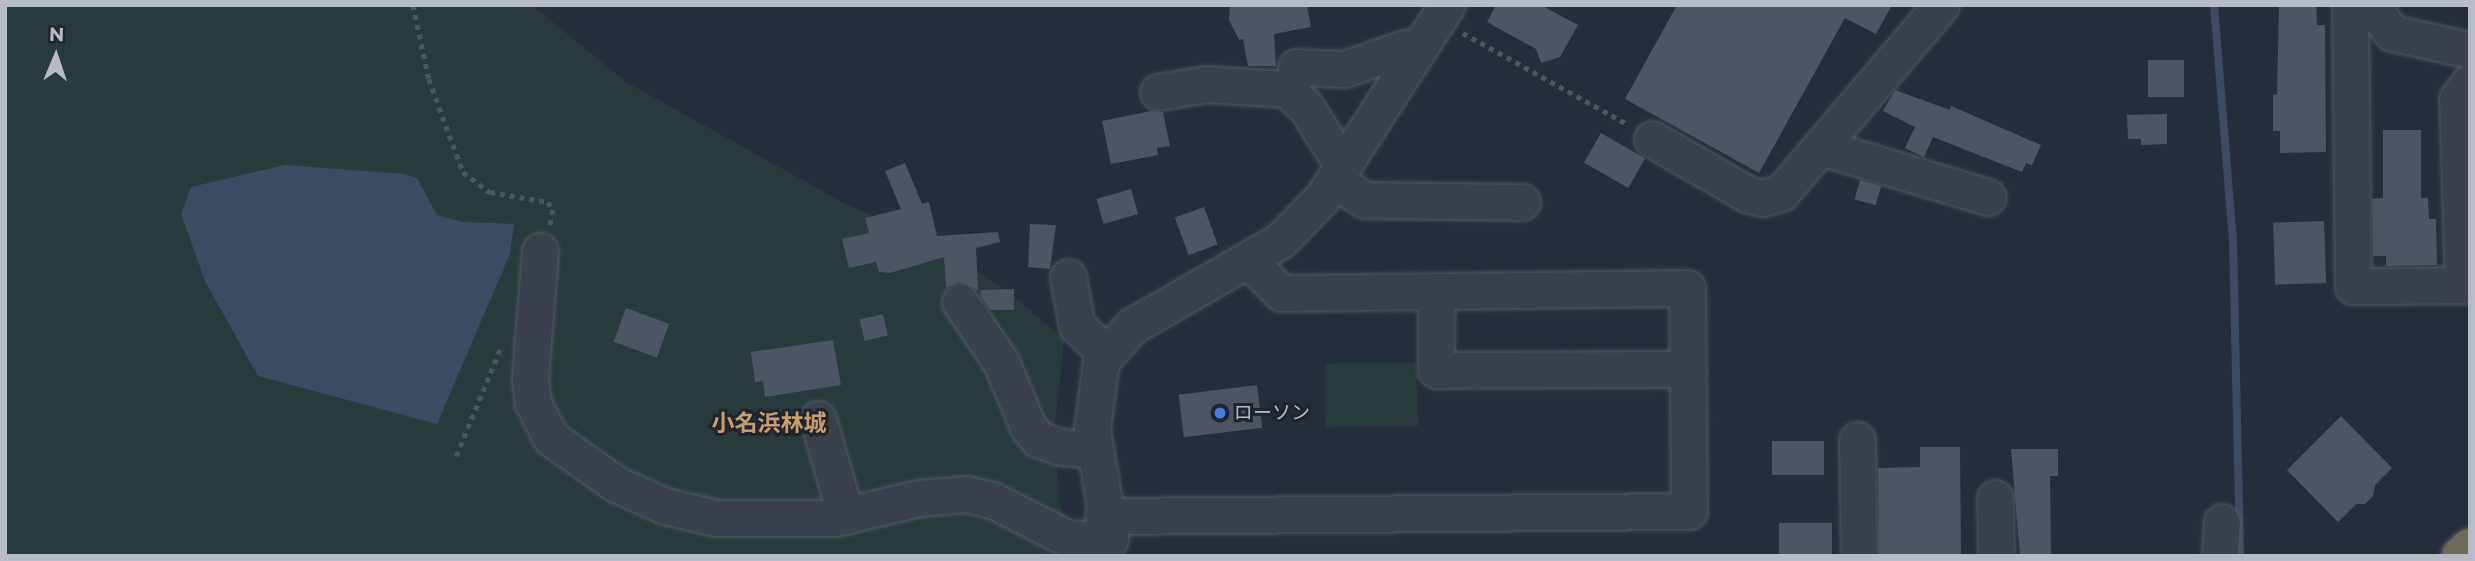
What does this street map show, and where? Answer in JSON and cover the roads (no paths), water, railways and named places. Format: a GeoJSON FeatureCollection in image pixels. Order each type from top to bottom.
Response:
{"type":"FeatureCollection","features":[{"type":"Feature","properties":{"kind":"highway"},"geometry":{"type":"LineString","coordinates":[[2461,556],[2470,548]]}},
{"type":"Feature","properties":{"kind":"street"},"geometry":{"type":"LineString","coordinates":[[1652,139],[1747,194],[1762,198],[1781,193],[1941,5]]}},
{"type":"Feature","properties":{"kind":"street"},"geometry":{"type":"LineString","coordinates":[[2350,5],[2353,286],[2463,285],[2457,99],[2470,82]]}},
{"type":"Feature","properties":{"kind":"street"},"geometry":{"type":"LineString","coordinates":[[2371,5],[2392,33],[2470,50]]}},
{"type":"Feature","properties":{"kind":"street"},"geometry":{"type":"LineString","coordinates":[[1109,537],[1094,450],[1094,387],[1106,354],[1117,338],[1153,310],[1249,261],[1280,242],[1339,173],[1443,12]]}},
{"type":"Feature","properties":{"kind":"street"},"geometry":{"type":"LineString","coordinates":[[1296,67],[1344,69],[1405,48],[1418,49]]}},
{"type":"Feature","properties":{"kind":"street"},"geometry":{"type":"LineString","coordinates":[[1158,92],[1205,84],[1286,89],[1306,107],[1339,173],[1365,200],[1522,202]]}},
{"type":"Feature","properties":{"kind":"street"},"geometry":{"type":"LineString","coordinates":[[1821,147],[1988,198]]}},
{"type":"Feature","properties":{"kind":"street"},"geometry":{"type":"LineString","coordinates":[[540,251],[530,379],[540,423],[551,438],[616,484],[665,506],[716,518],[846,516],[919,498],[966,494],[992,500],[1069,538],[1689,511],[1687,288],[1281,293],[1249,261]]}},
{"type":"Feature","properties":{"kind":"street"},"geometry":{"type":"LineString","coordinates":[[1068,277],[1077,326],[1106,354]]}},
{"type":"Feature","properties":{"kind":"street"},"geometry":{"type":"LineString","coordinates":[[1436,291],[1436,370],[1688,369]]}},
{"type":"Feature","properties":{"kind":"street"},"geometry":{"type":"LineString","coordinates":[[960,302],[1001,362],[1028,427],[1038,439],[1061,447],[1094,450]]}},
{"type":"Feature","properties":{"kind":"street"},"geometry":{"type":"LineString","coordinates":[[818,419],[846,516]]}},
{"type":"Feature","properties":{"kind":"street"},"geometry":{"type":"LineString","coordinates":[[1857,440],[1859,556]]}},
{"type":"Feature","properties":{"kind":"street"},"geometry":{"type":"LineString","coordinates":[[1995,498],[1996,556]]}},
{"type":"Feature","properties":{"kind":"water"},"geometry":{"type":"Polygon","coordinates":[[[285,165],[404,174],[417,178],[437,215],[463,222],[514,224],[510,254],[437,424],[258,376],[205,281],[181,214],[191,187],[285,165]]]}},
{"type":"Feature","properties":{"kind":"waterway"},"geometry":{"type":"LineString","coordinates":[[2214,5],[2233,242],[2240,556]]}},
{"type":"Feature","properties":{"kind":"place","name":"ローソン"},"geometry":{"type":"Point","coordinates":[1220,413]}},
{"type":"Feature","properties":{"kind":"district","name":"小名浜林城"},"geometry":{"type":"Point","coordinates":[769,423]}}]}
